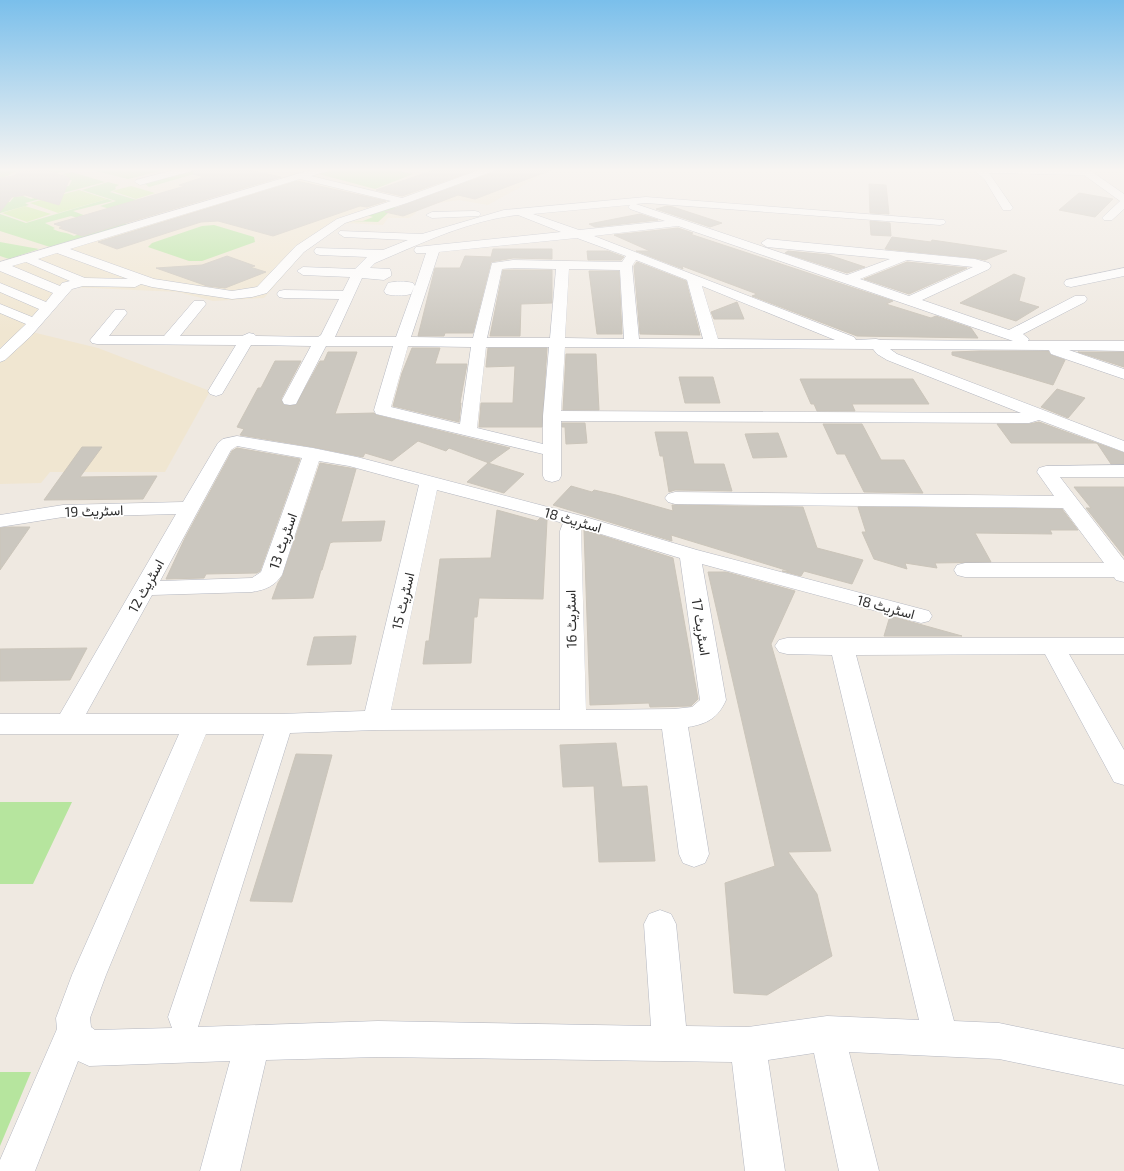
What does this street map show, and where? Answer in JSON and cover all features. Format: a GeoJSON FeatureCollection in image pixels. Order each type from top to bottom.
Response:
{"type":"FeatureCollection","features":[{"type":"Feature","properties":{"kind":"street"},"geometry":{"type":"LineString","coordinates":[[0,266],[142,224]]}},
{"type":"Feature","properties":{"kind":"street"},"geometry":{"type":"LineString","coordinates":[[0,357],[12,338],[35,323],[62,292],[72,284],[83,282],[152,283],[232,294],[252,293],[262,290],[300,249],[337,224]]}},
{"type":"Feature","properties":{"kind":"street"},"geometry":{"type":"LineString","coordinates":[[290,400],[324,340],[358,273],[371,260],[426,237],[469,224]]}},
{"type":"Feature","properties":{"kind":"street"},"geometry":{"type":"LineString","coordinates":[[549,224],[633,254],[850,342]]}},
{"type":"Feature","properties":{"kind":"street"},"geometry":{"type":"LineString","coordinates":[[614,224],[626,229]]}},
{"type":"Feature","properties":{"kind":"street"},"geometry":{"type":"LineString","coordinates":[[320,251],[394,253],[674,224]]}},
{"type":"Feature","properties":{"kind":"street"},"geometry":{"type":"LineString","coordinates":[[682,224],[1124,374]]}},
{"type":"Feature","properties":{"kind":"street"},"geometry":{"type":"LineString","coordinates":[[344,233],[426,237]]}},
{"type":"Feature","properties":{"kind":"street"},"geometry":{"type":"LineString","coordinates":[[751,248],[768,243],[975,263],[985,266],[909,301]]}},
{"type":"Feature","properties":{"kind":"street"},"geometry":{"type":"LineString","coordinates":[[58,249],[152,283]]}},
{"type":"Feature","properties":{"kind":"street"},"geometry":{"type":"LineString","coordinates":[[434,249],[403,340],[382,410],[551,451]]}},
{"type":"Feature","properties":{"kind":"street"},"geometry":{"type":"LineString","coordinates":[[40,254],[112,283]]}},
{"type":"Feature","properties":{"kind":"street"},"geometry":{"type":"LineString","coordinates":[[632,341],[626,266],[633,254]]}},
{"type":"Feature","properties":{"kind":"street"},"geometry":{"type":"LineString","coordinates":[[847,280],[905,256]]}},
{"type":"Feature","properties":{"kind":"street"},"geometry":{"type":"LineString","coordinates":[[26,258],[83,282]]}},
{"type":"Feature","properties":{"kind":"street"},"geometry":{"type":"LineString","coordinates":[[468,430],[480,340],[496,266],[504,264],[626,266]]}},
{"type":"Feature","properties":{"kind":"street"},"geometry":{"type":"LineString","coordinates":[[552,476],[552,416],[563,265]]}},
{"type":"Feature","properties":{"kind":"street"},"geometry":{"type":"LineString","coordinates":[[0,266],[62,292]]}},
{"type":"Feature","properties":{"kind":"street"},"geometry":{"type":"LineString","coordinates":[[303,271],[358,273]]}},
{"type":"Feature","properties":{"kind":"street"},"geometry":{"type":"LineString","coordinates":[[1071,283],[1124,272]]}},
{"type":"Feature","properties":{"kind":"street"},"geometry":{"type":"LineString","coordinates":[[693,279],[712,341]]}},
{"type":"Feature","properties":{"kind":"street"},"geometry":{"type":"LineString","coordinates":[[0,287],[48,308]]}},
{"type":"Feature","properties":{"kind":"street"},"geometry":{"type":"LineString","coordinates":[[284,294],[347,295]]}},
{"type":"Feature","properties":{"kind":"street"},"geometry":{"type":"LineString","coordinates":[[1010,335],[1080,299]]}},
{"type":"Feature","properties":{"kind":"street"},"geometry":{"type":"LineString","coordinates":[[170,339],[199,304]]}},
{"type":"Feature","properties":{"kind":"street"},"geometry":{"type":"LineString","coordinates":[[0,308],[35,323]]}},
{"type":"Feature","properties":{"kind":"street"},"geometry":{"type":"LineString","coordinates":[[120,313],[98,338],[1033,343],[1124,346]]}},
{"type":"Feature","properties":{"kind":"street"},"geometry":{"type":"LineString","coordinates":[[216,390],[248,339]]}},
{"type":"Feature","properties":{"kind":"street"},"geometry":{"type":"LineString","coordinates":[[1033,343],[1124,341]]}},
{"type":"Feature","properties":{"kind":"street"},"geometry":{"type":"LineString","coordinates":[[875,342],[882,351],[892,357],[1124,447]]}},
{"type":"Feature","properties":{"kind":"street"},"geometry":{"type":"LineString","coordinates":[[552,416],[1029,418],[1038,414]]}},
{"type":"Feature","properties":{"kind":"street","name":"اسٹریٹ 18"},"geometry":{"type":"LineString","coordinates":[[224,447],[232,442],[241,441],[350,460],[576,520],[690,554],[921,616]]}},
{"type":"Feature","properties":{"kind":"street","name":"اسٹریٹ 12"},"geometry":{"type":"LineString","coordinates":[[68,724],[224,447]]}},
{"type":"Feature","properties":{"kind":"street","name":"اسٹریٹ 13"},"geometry":{"type":"LineString","coordinates":[[145,588],[252,585],[264,582],[268,579],[271,575],[313,453]]}},
{"type":"Feature","properties":{"kind":"street"},"geometry":{"type":"LineString","coordinates":[[1123,572],[1046,472],[1124,470]]}},
{"type":"Feature","properties":{"kind":"street","name":"اسٹریٹ 15"},"geometry":{"type":"LineString","coordinates":[[376,720],[429,482]]}},
{"type":"Feature","properties":{"kind":"street"},"geometry":{"type":"LineString","coordinates":[[675,498],[1069,502]]}},
{"type":"Feature","properties":{"kind":"street","name":"اسٹریٹ 19"},"geometry":{"type":"LineString","coordinates":[[0,521],[63,511],[189,508]]}},
{"type":"Feature","properties":{"kind":"street","name":"اسٹریٹ 16"},"geometry":{"type":"LineString","coordinates":[[573,720],[570,531],[576,520]]}},
{"type":"Feature","properties":{"kind":"street","name":"اسٹریٹ 17"},"geometry":{"type":"LineString","coordinates":[[674,719],[696,717],[705,713],[711,706],[713,700],[690,554]]}},
{"type":"Feature","properties":{"kind":"street"},"geometry":{"type":"LineString","coordinates":[[965,570],[1123,572]]}},
{"type":"Feature","properties":{"kind":"street"},"geometry":{"type":"LineString","coordinates":[[787,646],[1124,646]]}},
{"type":"Feature","properties":{"kind":"street"},"geometry":{"type":"LineString","coordinates":[[1052,646],[1124,774]]}},
{"type":"Feature","properties":{"kind":"street"},"geometry":{"type":"LineString","coordinates":[[842,647],[941,1038]]}},
{"type":"Feature","properties":{"kind":"street"},"geometry":{"type":"LineString","coordinates":[[0,724],[280,724],[376,720],[674,719],[694,854]]}},
{"type":"Feature","properties":{"kind":"street"},"geometry":{"type":"LineString","coordinates":[[197,723],[89,975],[73,1018],[74,1029],[79,1040],[89,1048],[378,1039],[748,1045],[827,1033],[999,1040],[1124,1067]]}},
{"type":"Feature","properties":{"kind":"street"},"geometry":{"type":"LineString","coordinates":[[185,1017],[280,724]]}},
{"type":"Feature","properties":{"kind":"street"},"geometry":{"type":"LineString","coordinates":[[660,924],[670,1044]]}},
{"type":"Feature","properties":{"kind":"street"},"geometry":{"type":"LineString","coordinates":[[15,1171],[74,1029]]}},
{"type":"Feature","properties":{"kind":"street"},"geometry":{"type":"LineString","coordinates":[[827,1033],[859,1171]]}},
{"type":"Feature","properties":{"kind":"street"},"geometry":{"type":"LineString","coordinates":[[220,1171],[252,1043]]}},
{"type":"Feature","properties":{"kind":"street"},"geometry":{"type":"LineString","coordinates":[[748,1045],[765,1171]]}},
{"type":"Feature","properties":{"kind":"shaded area"},"geometry":{"type":"Polygon","coordinates":[[[0,224],[343,224],[306,250],[264,298],[213,301],[178,292],[70,287],[32,332],[98,348],[210,391],[165,472],[50,472],[41,483],[0,484],[0,224]]]}},
{"type":"Feature","properties":{"kind":"shaded area"},"geometry":{"type":"Polygon","coordinates":[[[357,224],[384,224],[383,225],[357,224]]]}},
{"type":"Feature","properties":{"kind":"green space"},"geometry":{"type":"Polygon","coordinates":[[[0,224],[46,224],[55,228],[53,229],[74,236],[79,234],[82,236],[103,230],[115,224],[129,225],[50,247],[0,231],[0,224]]]}},
{"type":"Feature","properties":{"kind":"green space"},"geometry":{"type":"Polygon","coordinates":[[[214,225],[254,237],[255,242],[202,261],[189,261],[148,247],[152,243],[202,226],[214,225]]]}},
{"type":"Feature","properties":{"kind":"green space"},"geometry":{"type":"Polygon","coordinates":[[[0,242],[39,249],[9,259],[0,256],[0,242]]]}},
{"type":"Feature","properties":{"kind":"green space"},"geometry":{"type":"Polygon","coordinates":[[[0,802],[72,802],[33,884],[0,884],[0,802]]]}},
{"type":"Feature","properties":{"kind":"green space"},"geometry":{"type":"Polygon","coordinates":[[[0,1072],[31,1072],[0,1146],[0,1072]]]}},
{"type":"Feature","properties":{"kind":"building"},"geometry":{"type":"Polygon","coordinates":[[[54,224],[124,224],[82,236],[59,228],[63,227],[54,224]]]}},
{"type":"Feature","properties":{"kind":"building"},"geometry":{"type":"Polygon","coordinates":[[[158,224],[196,224],[117,249],[98,242],[158,224]]]}},
{"type":"Feature","properties":{"kind":"building"},"geometry":{"type":"Polygon","coordinates":[[[228,224],[309,224],[273,236],[228,224]]]}},
{"type":"Feature","properties":{"kind":"building"},"geometry":{"type":"Polygon","coordinates":[[[589,224],[591,224],[625,224],[595,227],[589,224]]]}},
{"type":"Feature","properties":{"kind":"building"},"geometry":{"type":"Polygon","coordinates":[[[700,224],[720,224],[710,227],[700,224]]]}},
{"type":"Feature","properties":{"kind":"building"},"geometry":{"type":"Polygon","coordinates":[[[870,224],[890,224],[891,236],[871,235],[870,224]]]}},
{"type":"Feature","properties":{"kind":"building"},"geometry":{"type":"Polygon","coordinates":[[[678,228],[693,233],[690,234],[893,301],[886,304],[931,318],[936,316],[971,328],[978,338],[857,336],[752,296],[757,294],[682,266],[683,269],[636,251],[650,251],[614,235],[678,228]]]}},
{"type":"Feature","properties":{"kind":"building"},"geometry":{"type":"Polygon","coordinates":[[[892,237],[931,242],[932,240],[1007,251],[985,260],[885,249],[892,237]]]}},
{"type":"Feature","properties":{"kind":"building"},"geometry":{"type":"Polygon","coordinates":[[[493,249],[552,249],[552,259],[513,258],[491,262],[473,333],[445,333],[444,336],[418,336],[435,268],[460,268],[465,256],[491,257],[493,249]]]}},
{"type":"Feature","properties":{"kind":"building"},"geometry":{"type":"Polygon","coordinates":[[[587,251],[608,251],[624,257],[621,260],[588,260],[587,251]]]}},
{"type":"Feature","properties":{"kind":"building"},"geometry":{"type":"Polygon","coordinates":[[[788,251],[829,255],[865,267],[847,273],[785,253],[788,251]]]}},
{"type":"Feature","properties":{"kind":"building"},"geometry":{"type":"Polygon","coordinates":[[[227,256],[255,266],[250,267],[266,272],[225,288],[207,286],[156,268],[202,265],[227,256]]]}},
{"type":"Feature","properties":{"kind":"building"},"geometry":{"type":"Polygon","coordinates":[[[637,262],[686,281],[700,335],[640,334],[634,266],[637,262]]]}},
{"type":"Feature","properties":{"kind":"building"},"geometry":{"type":"Polygon","coordinates":[[[907,262],[967,268],[909,294],[864,279],[907,262]]]}},
{"type":"Feature","properties":{"kind":"building"},"geometry":{"type":"Polygon","coordinates":[[[503,270],[552,270],[552,303],[521,304],[520,336],[490,336],[503,270]]]}},
{"type":"Feature","properties":{"kind":"building"},"geometry":{"type":"Polygon","coordinates":[[[589,271],[619,271],[622,334],[597,334],[589,271]]]}},
{"type":"Feature","properties":{"kind":"building"},"geometry":{"type":"Polygon","coordinates":[[[1014,274],[1025,278],[1019,301],[1039,307],[1016,321],[960,303],[1014,274]]]}},
{"type":"Feature","properties":{"kind":"building"},"geometry":{"type":"Polygon","coordinates":[[[737,302],[744,319],[714,319],[711,312],[737,302]]]}},
{"type":"Feature","properties":{"kind":"building"},"geometry":{"type":"Polygon","coordinates":[[[412,348],[440,348],[435,364],[467,364],[460,403],[459,422],[393,406],[402,373],[412,348]]]}},
{"type":"Feature","properties":{"kind":"building"},"geometry":{"type":"Polygon","coordinates":[[[488,348],[547,348],[542,427],[479,427],[481,403],[513,403],[515,366],[486,367],[488,348]]]}},
{"type":"Feature","properties":{"kind":"building"},"geometry":{"type":"Polygon","coordinates":[[[1048,351],[1051,355],[1065,360],[1053,385],[952,355],[952,352],[1048,351]]]}},
{"type":"Feature","properties":{"kind":"building"},"geometry":{"type":"Polygon","coordinates":[[[328,352],[357,352],[335,414],[374,413],[376,415],[510,448],[489,463],[449,448],[446,451],[418,441],[392,461],[365,453],[363,457],[240,435],[244,429],[237,427],[258,388],[261,388],[275,361],[301,361],[281,399],[284,405],[296,405],[320,361],[324,361],[328,352]]]}},
{"type":"Feature","properties":{"kind":"building"},"geometry":{"type":"Polygon","coordinates":[[[1078,352],[1124,352],[1124,367],[1078,352]]]}},
{"type":"Feature","properties":{"kind":"building"},"geometry":{"type":"Polygon","coordinates":[[[566,354],[596,354],[599,410],[563,410],[566,354]]]}},
{"type":"Feature","properties":{"kind":"building"},"geometry":{"type":"Polygon","coordinates":[[[679,377],[713,377],[720,403],[685,403],[679,377]]]}},
{"type":"Feature","properties":{"kind":"building"},"geometry":{"type":"Polygon","coordinates":[[[800,379],[913,379],[929,404],[852,404],[855,411],[817,411],[814,404],[811,404],[800,379]]]}},
{"type":"Feature","properties":{"kind":"building"},"geometry":{"type":"Polygon","coordinates":[[[1057,389],[1085,398],[1068,418],[1041,407],[1057,389]]]}},
{"type":"Feature","properties":{"kind":"building"},"geometry":{"type":"Polygon","coordinates":[[[1039,422],[1097,443],[1011,443],[997,424],[1029,424],[1039,422]]]}},
{"type":"Feature","properties":{"kind":"building"},"geometry":{"type":"Polygon","coordinates":[[[562,423],[585,423],[587,443],[566,444],[565,427],[562,427],[562,423]]]}},
{"type":"Feature","properties":{"kind":"building"},"geometry":{"type":"Polygon","coordinates":[[[823,424],[862,424],[881,460],[904,460],[923,493],[864,492],[845,454],[837,454],[823,424]]]}},
{"type":"Feature","properties":{"kind":"building"},"geometry":{"type":"Polygon","coordinates":[[[655,432],[687,432],[694,464],[724,464],[732,491],[675,490],[669,492],[663,456],[660,456],[655,432]]]}},
{"type":"Feature","properties":{"kind":"building"},"geometry":{"type":"Polygon","coordinates":[[[778,433],[787,457],[753,458],[745,434],[778,433]]]}},
{"type":"Feature","properties":{"kind":"building"},"geometry":{"type":"Polygon","coordinates":[[[1097,443],[1124,453],[1124,464],[1111,464],[1097,443]]]}},
{"type":"Feature","properties":{"kind":"building"},"geometry":{"type":"Polygon","coordinates":[[[82,447],[102,447],[80,477],[157,476],[143,499],[44,500],[82,447]]]}},
{"type":"Feature","properties":{"kind":"building"},"geometry":{"type":"Polygon","coordinates":[[[237,448],[300,459],[260,571],[257,573],[206,574],[204,578],[166,579],[185,538],[232,451],[237,448]]]}},
{"type":"Feature","properties":{"kind":"building"},"geometry":{"type":"Polygon","coordinates":[[[320,463],[356,469],[341,522],[385,521],[381,541],[330,543],[313,598],[272,599],[278,583],[283,575],[320,463]]]}},
{"type":"Feature","properties":{"kind":"building"},"geometry":{"type":"Polygon","coordinates":[[[488,463],[524,474],[504,493],[467,482],[488,463]]]}},
{"type":"Feature","properties":{"kind":"building"},"geometry":{"type":"Polygon","coordinates":[[[571,486],[592,492],[594,490],[616,495],[673,511],[672,505],[803,507],[817,548],[863,560],[852,584],[804,571],[801,576],[671,535],[672,541],[553,505],[571,486]]]}},
{"type":"Feature","properties":{"kind":"building"},"geometry":{"type":"Polygon","coordinates":[[[1074,487],[1124,487],[1124,556],[1086,508],[1091,508],[1074,487]]]}},
{"type":"Feature","properties":{"kind":"building"},"geometry":{"type":"Polygon","coordinates":[[[858,507],[1062,509],[1078,530],[1050,530],[1052,534],[975,533],[991,562],[935,563],[937,568],[905,563],[907,569],[874,559],[862,532],[866,532],[858,507]]]}},
{"type":"Feature","properties":{"kind":"building"},"geometry":{"type":"Polygon","coordinates":[[[497,510],[537,521],[540,518],[547,520],[543,599],[479,598],[477,617],[474,617],[471,663],[423,664],[426,641],[429,641],[440,559],[491,558],[497,510]]]}},
{"type":"Feature","properties":{"kind":"building"},"geometry":{"type":"Polygon","coordinates":[[[30,527],[0,570],[0,528],[30,527]]]}},
{"type":"Feature","properties":{"kind":"building"},"geometry":{"type":"Polygon","coordinates":[[[584,530],[673,558],[698,699],[691,706],[650,707],[649,703],[590,705],[584,530]]]}},
{"type":"Feature","properties":{"kind":"building"},"geometry":{"type":"Polygon","coordinates":[[[708,572],[726,572],[795,591],[771,644],[831,851],[788,852],[817,894],[832,956],[767,995],[734,993],[725,883],[775,866],[708,572]]]}},
{"type":"Feature","properties":{"kind":"building"},"geometry":{"type":"Polygon","coordinates":[[[890,616],[962,636],[884,636],[890,616]]]}},
{"type":"Feature","properties":{"kind":"building"},"geometry":{"type":"Polygon","coordinates":[[[356,636],[351,664],[307,665],[314,637],[356,636]]]}},
{"type":"Feature","properties":{"kind":"building"},"geometry":{"type":"Polygon","coordinates":[[[87,648],[70,680],[0,681],[0,649],[87,648]]]}},
{"type":"Feature","properties":{"kind":"building"},"geometry":{"type":"Polygon","coordinates":[[[616,743],[622,787],[647,786],[655,861],[599,862],[594,786],[563,787],[560,745],[616,743]]]}},
{"type":"Feature","properties":{"kind":"building"},"geometry":{"type":"Polygon","coordinates":[[[296,754],[332,755],[292,902],[250,901],[296,754]]]}}]}
